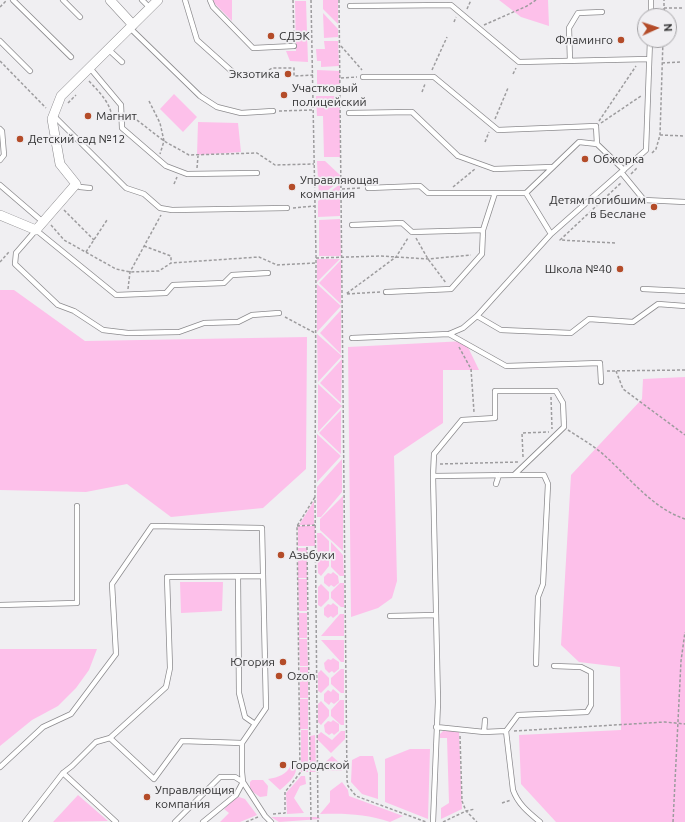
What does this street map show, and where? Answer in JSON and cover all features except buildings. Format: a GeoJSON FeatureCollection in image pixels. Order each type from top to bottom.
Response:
{"type":"FeatureCollection","features":[{"type":"Feature","properties":{"kind":"street"},"geometry":{"type":"LineString","coordinates":[[110,0],[132,27]]}},
{"type":"Feature","properties":{"kind":"street"},"geometry":{"type":"LineString","coordinates":[[0,215],[36,230],[76,184],[60,164],[52,119],[61,96],[158,0]]}},
{"type":"Feature","properties":{"kind":"lane"},"geometry":{"type":"LineString","coordinates":[[12,0],[71,57]]}},
{"type":"Feature","properties":{"kind":"lane"},"geometry":{"type":"LineString","coordinates":[[63,0],[80,17]]}},
{"type":"Feature","properties":{"kind":"lane"},"geometry":{"type":"LineString","coordinates":[[142,0],[150,8]]}},
{"type":"Feature","properties":{"kind":"lane"},"geometry":{"type":"LineString","coordinates":[[185,0],[197,40],[236,75],[265,74]]}},
{"type":"Feature","properties":{"kind":"lane"},"geometry":{"type":"LineString","coordinates":[[210,0],[213,7],[253,48],[294,46]]}},
{"type":"Feature","properties":{"kind":"lane"},"geometry":{"type":"LineString","coordinates":[[350,6],[451,5],[519,62],[649,59]]}},
{"type":"Feature","properties":{"kind":"lane"},"geometry":{"type":"LineString","coordinates":[[570,61],[569,28],[578,13],[602,12]]}},
{"type":"Feature","properties":{"kind":"lane"},"geometry":{"type":"LineString","coordinates":[[132,27],[200,96],[217,107],[241,113],[273,111]]}},
{"type":"Feature","properties":{"kind":"lane"},"geometry":{"type":"LineString","coordinates":[[0,41],[30,71]]}},
{"type":"Feature","properties":{"kind":"lane"},"geometry":{"type":"LineString","coordinates":[[352,338],[449,334],[464,328],[477,316],[551,234],[646,150],[650,48]]}},
{"type":"Feature","properties":{"kind":"lane"},"geometry":{"type":"LineString","coordinates":[[108,49],[122,62]]}},
{"type":"Feature","properties":{"kind":"lane"},"geometry":{"type":"LineString","coordinates":[[90,68],[121,105],[122,128],[166,166],[187,174],[257,173]]}},
{"type":"Feature","properties":{"kind":"lane"},"geometry":{"type":"LineString","coordinates":[[366,77],[434,77],[498,130],[596,126],[597,144],[622,171],[626,179],[644,200],[685,202]]}},
{"type":"Feature","properties":{"kind":"lane"},"geometry":{"type":"LineString","coordinates":[[349,113],[412,112],[458,156],[494,169],[553,167]]}},
{"type":"Feature","properties":{"kind":"lane"},"geometry":{"type":"LineString","coordinates":[[53,115],[126,188],[144,194],[160,208],[287,208]]}},
{"type":"Feature","properties":{"kind":"lane"},"geometry":{"type":"LineString","coordinates":[[0,129],[2,131],[4,155],[0,160]]}},
{"type":"Feature","properties":{"kind":"lane"},"geometry":{"type":"LineString","coordinates":[[368,188],[420,186],[428,193],[526,193],[579,142],[597,144]]}},
{"type":"Feature","properties":{"kind":"lane"},"geometry":{"type":"LineString","coordinates":[[76,184],[80,187],[90,188]]}},
{"type":"Feature","properties":{"kind":"lane"},"geometry":{"type":"LineString","coordinates":[[0,185],[43,222]]}},
{"type":"Feature","properties":{"kind":"lane"},"geometry":{"type":"LineString","coordinates":[[386,292],[451,289],[482,254],[483,230],[495,193]]}},
{"type":"Feature","properties":{"kind":"lane"},"geometry":{"type":"LineString","coordinates":[[526,193],[551,234]]}},
{"type":"Feature","properties":{"kind":"lane"},"geometry":{"type":"LineString","coordinates":[[352,225],[402,223],[412,232],[483,230]]}},
{"type":"Feature","properties":{"kind":"lane"},"geometry":{"type":"LineString","coordinates":[[268,273],[232,275],[224,283],[173,285],[166,293],[116,295],[36,230],[16,253],[15,264],[58,305],[74,311],[104,330],[128,334],[179,332],[204,323],[238,322],[252,315],[279,313]]}},
{"type":"Feature","properties":{"kind":"lane"},"geometry":{"type":"LineString","coordinates":[[643,289],[685,291]]}},
{"type":"Feature","properties":{"kind":"lane"},"geometry":{"type":"LineString","coordinates":[[477,316],[500,330],[571,333],[589,319],[633,322],[658,304],[685,306]]}},
{"type":"Feature","properties":{"kind":"lane"},"geometry":{"type":"LineString","coordinates":[[449,334],[506,366],[600,363],[601,382]]}},
{"type":"Feature","properties":{"kind":"lane"},"geometry":{"type":"LineString","coordinates":[[434,822],[438,702],[433,476],[434,454],[462,420],[495,418],[494,391],[556,392],[564,403],[564,427],[514,475]]}},
{"type":"Feature","properties":{"kind":"lane"},"geometry":{"type":"LineString","coordinates":[[496,484],[499,475]]}},
{"type":"Feature","properties":{"kind":"lane"},"geometry":{"type":"LineString","coordinates":[[433,476],[544,475],[548,484],[543,584],[538,597],[536,664]]}},
{"type":"Feature","properties":{"kind":"lane"},"geometry":{"type":"LineString","coordinates":[[0,605],[77,603],[76,506]]}},
{"type":"Feature","properties":{"kind":"lane"},"geometry":{"type":"LineString","coordinates":[[0,767],[43,727],[71,714],[116,654],[112,584],[152,526],[262,528],[266,708],[242,743],[243,782],[236,794],[203,822]]}},
{"type":"Feature","properties":{"kind":"lane"},"geometry":{"type":"LineString","coordinates":[[25,822],[63,773],[96,742],[110,738],[166,687],[170,668],[167,577],[262,576]]}},
{"type":"Feature","properties":{"kind":"lane"},"geometry":{"type":"LineString","coordinates":[[238,577],[239,692],[245,717],[255,724]]}},
{"type":"Feature","properties":{"kind":"lane"},"geometry":{"type":"LineString","coordinates":[[390,616],[436,615]]}},
{"type":"Feature","properties":{"kind":"lane"},"geometry":{"type":"LineString","coordinates":[[540,822],[521,806],[513,790],[506,731],[518,715],[587,712],[592,705],[591,672],[581,667],[554,666]]}},
{"type":"Feature","properties":{"kind":"lane"},"geometry":{"type":"LineString","coordinates":[[484,732],[485,720]]}},
{"type":"Feature","properties":{"kind":"lane"},"geometry":{"type":"LineString","coordinates":[[436,727],[460,728],[484,732],[506,731]]}},
{"type":"Feature","properties":{"kind":"lane"},"geometry":{"type":"LineString","coordinates":[[110,738],[154,779],[182,741],[242,743]]}},
{"type":"Feature","properties":{"kind":"lane"},"geometry":{"type":"LineString","coordinates":[[63,773],[115,822]]}},
{"type":"Feature","properties":{"kind":"lane"},"geometry":{"type":"LineString","coordinates":[[175,822],[220,777],[235,777],[243,782],[265,816],[271,822]]}},
{"type":"Feature","properties":{"kind":"path"},"geometry":{"type":"LineString","coordinates":[[0,7],[8,0]]}},
{"type":"Feature","properties":{"kind":"path"},"geometry":{"type":"LineString","coordinates":[[293,0],[294,46]]}},
{"type":"Feature","properties":{"kind":"path"},"geometry":{"type":"LineString","coordinates":[[311,0],[316,258],[315,525],[318,822]]}},
{"type":"Feature","properties":{"kind":"path"},"geometry":{"type":"LineString","coordinates":[[339,0],[341,46],[347,780],[348,786],[356,796],[426,822]]}},
{"type":"Feature","properties":{"kind":"path"},"geometry":{"type":"LineString","coordinates":[[464,16],[472,0]]}},
{"type":"Feature","properties":{"kind":"path"},"geometry":{"type":"LineString","coordinates":[[478,28],[536,0]]}},
{"type":"Feature","properties":{"kind":"path"},"geometry":{"type":"LineString","coordinates":[[664,0],[664,8]]}},
{"type":"Feature","properties":{"kind":"path"},"geometry":{"type":"LineString","coordinates":[[677,8],[682,8]]}},
{"type":"Feature","properties":{"kind":"path"},"geometry":{"type":"LineString","coordinates":[[422,92],[447,37]]}},
{"type":"Feature","properties":{"kind":"path"},"geometry":{"type":"LineString","coordinates":[[341,46],[366,77]]}},
{"type":"Feature","properties":{"kind":"path"},"geometry":{"type":"LineString","coordinates":[[651,154],[656,149],[660,135],[663,48]]}},
{"type":"Feature","properties":{"kind":"path"},"geometry":{"type":"LineString","coordinates":[[596,126],[640,59]]}},
{"type":"Feature","properties":{"kind":"path"},"geometry":{"type":"LineString","coordinates":[[0,61],[53,115]]}},
{"type":"Feature","properties":{"kind":"path"},"geometry":{"type":"LineString","coordinates":[[662,63],[681,62]]}},
{"type":"Feature","properties":{"kind":"path"},"geometry":{"type":"LineString","coordinates":[[265,74],[272,68],[294,68],[294,76],[313,76]]}},
{"type":"Feature","properties":{"kind":"path"},"geometry":{"type":"LineString","coordinates":[[341,78],[366,77]]}},
{"type":"Feature","properties":{"kind":"path"},"geometry":{"type":"LineString","coordinates":[[89,81],[103,96],[112,110],[112,118],[133,118],[164,141],[189,155],[198,156],[257,153],[275,165],[314,164]]}},
{"type":"Feature","properties":{"kind":"path"},"geometry":{"type":"LineString","coordinates":[[485,142],[508,88]]}},
{"type":"Feature","properties":{"kind":"path"},"geometry":{"type":"LineString","coordinates":[[596,126],[647,92],[662,91]]}},
{"type":"Feature","properties":{"kind":"path"},"geometry":{"type":"LineString","coordinates":[[149,101],[160,123],[164,141],[159,160]]}},
{"type":"Feature","properties":{"kind":"path"},"geometry":{"type":"LineString","coordinates":[[273,111],[313,110]]}},
{"type":"Feature","properties":{"kind":"path"},"geometry":{"type":"LineString","coordinates":[[660,135],[685,136]]}},
{"type":"Feature","properties":{"kind":"path"},"geometry":{"type":"LineString","coordinates":[[196,174],[198,156]]}},
{"type":"Feature","properties":{"kind":"path"},"geometry":{"type":"LineString","coordinates":[[446,193],[480,164]]}},
{"type":"Feature","properties":{"kind":"path"},"geometry":{"type":"LineString","coordinates":[[615,243],[560,240],[641,164]]}},
{"type":"Feature","properties":{"kind":"path"},"geometry":{"type":"LineString","coordinates":[[342,189],[368,188]]}},
{"type":"Feature","properties":{"kind":"path"},"geometry":{"type":"LineString","coordinates":[[287,208],[315,206]]}},
{"type":"Feature","properties":{"kind":"path"},"geometry":{"type":"LineString","coordinates":[[61,208],[94,240]]}},
{"type":"Feature","properties":{"kind":"path"},"geometry":{"type":"LineString","coordinates":[[128,295],[130,272],[165,209]]}},
{"type":"Feature","properties":{"kind":"path"},"geometry":{"type":"LineString","coordinates":[[86,252],[107,220]]}},
{"type":"Feature","properties":{"kind":"path"},"geometry":{"type":"LineString","coordinates":[[346,294],[396,257],[412,232],[428,259],[451,289]]}},
{"type":"Feature","properties":{"kind":"path"},"geometry":{"type":"LineString","coordinates":[[144,246],[171,256],[171,263]]}},
{"type":"Feature","properties":{"kind":"path"},"geometry":{"type":"LineString","coordinates":[[316,258],[396,257],[428,259],[482,254]]}},
{"type":"Feature","properties":{"kind":"path"},"geometry":{"type":"LineString","coordinates":[[343,294],[386,292]]}},
{"type":"Feature","properties":{"kind":"path"},"geometry":{"type":"LineString","coordinates":[[279,313],[315,332]]}},
{"type":"Feature","properties":{"kind":"path"},"geometry":{"type":"LineString","coordinates":[[454,337],[471,369],[474,419]]}},
{"type":"Feature","properties":{"kind":"path"},"geometry":{"type":"LineString","coordinates":[[600,371],[685,370]]}},
{"type":"Feature","properties":{"kind":"path"},"geometry":{"type":"LineString","coordinates":[[616,371],[623,389],[685,435]]}},
{"type":"Feature","properties":{"kind":"path"},"geometry":{"type":"LineString","coordinates":[[438,464],[523,462],[522,434],[552,432],[552,396],[544,396]]}},
{"type":"Feature","properties":{"kind":"path"},"geometry":{"type":"LineString","coordinates":[[564,427],[603,454],[651,499],[676,516],[685,519]]}},
{"type":"Feature","properties":{"kind":"path"},"geometry":{"type":"LineString","coordinates":[[284,813],[285,792],[300,773],[297,526],[315,497]]}},
{"type":"Feature","properties":{"kind":"path"},"geometry":{"type":"LineString","coordinates":[[297,526],[315,525]]}},
{"type":"Feature","properties":{"kind":"path"},"geometry":{"type":"LineString","coordinates":[[307,547],[311,822]]}},
{"type":"Feature","properties":{"kind":"path"},"geometry":{"type":"LineString","coordinates":[[672,822],[681,661],[685,632]]}},
{"type":"Feature","properties":{"kind":"path"},"geometry":{"type":"LineString","coordinates":[[506,731],[665,722],[685,724]]}},
{"type":"Feature","properties":{"kind":"path"},"geometry":{"type":"LineString","coordinates":[[460,728],[462,801],[466,811],[477,822]]}},
{"type":"Feature","properties":{"kind":"path"},"geometry":{"type":"LineString","coordinates":[[502,803],[516,798]]}},
{"type":"Feature","properties":{"kind":"path"},"geometry":{"type":"LineString","coordinates":[[443,822],[466,811],[475,809]]}},
{"type":"Feature","properties":{"kind":"shaded area"},"geometry":{"type":"Polygon","coordinates":[[[213,0],[232,0],[232,21],[214,3],[213,0]]]}},
{"type":"Feature","properties":{"kind":"shaded area"},"geometry":{"type":"Polygon","coordinates":[[[323,0],[338,0],[338,24],[323,9],[323,0]]]}},
{"type":"Feature","properties":{"kind":"shaded area"},"geometry":{"type":"Polygon","coordinates":[[[499,0],[548,0],[549,26],[521,17],[499,0]]]}},
{"type":"Feature","properties":{"kind":"shaded area"},"geometry":{"type":"Polygon","coordinates":[[[295,1],[306,1],[308,62],[290,61],[286,51],[296,51],[295,1]]]}},
{"type":"Feature","properties":{"kind":"shaded area"},"geometry":{"type":"Polygon","coordinates":[[[323,13],[338,29],[338,37],[324,38],[323,13]]]}},
{"type":"Feature","properties":{"kind":"shaded area"},"geometry":{"type":"Polygon","coordinates":[[[324,41],[338,41],[339,66],[321,67],[321,61],[317,61],[316,49],[325,49],[324,41]]]}},
{"type":"Feature","properties":{"kind":"shaded area"},"geometry":{"type":"Polygon","coordinates":[[[317,70],[340,71],[340,92],[317,92],[317,70]]]}},
{"type":"Feature","properties":{"kind":"shaded area"},"geometry":{"type":"Polygon","coordinates":[[[174,94],[197,117],[183,132],[160,109],[174,94]]]}},
{"type":"Feature","properties":{"kind":"shaded area"},"geometry":{"type":"Polygon","coordinates":[[[316,96],[340,96],[340,157],[324,157],[323,116],[317,116],[316,96]]]}},
{"type":"Feature","properties":{"kind":"shaded area"},"geometry":{"type":"Polygon","coordinates":[[[198,122],[238,123],[241,152],[197,155],[198,122]]]}},
{"type":"Feature","properties":{"kind":"shaded area"},"geometry":{"type":"Polygon","coordinates":[[[317,161],[325,161],[340,175],[340,181],[319,197],[317,161]]]}},
{"type":"Feature","properties":{"kind":"shaded area"},"geometry":{"type":"Polygon","coordinates":[[[340,184],[340,216],[318,217],[318,201],[340,184]]]}},
{"type":"Feature","properties":{"kind":"shaded area"},"geometry":{"type":"Polygon","coordinates":[[[340,219],[341,256],[319,256],[319,220],[340,219]]]}},
{"type":"Feature","properties":{"kind":"shaded area"},"geometry":{"type":"Polygon","coordinates":[[[317,259],[340,259],[317,282],[317,259]]]}},
{"type":"Feature","properties":{"kind":"shaded area"},"geometry":{"type":"Polygon","coordinates":[[[341,260],[341,304],[319,283],[341,260]]]}},
{"type":"Feature","properties":{"kind":"shaded area"},"geometry":{"type":"Polygon","coordinates":[[[317,284],[341,306],[317,332],[317,284]]]}},
{"type":"Feature","properties":{"kind":"shaded area"},"geometry":{"type":"Polygon","coordinates":[[[0,290],[14,290],[85,341],[307,337],[306,469],[263,508],[171,517],[127,484],[86,492],[0,490],[0,290]]]}},
{"type":"Feature","properties":{"kind":"shaded area"},"geometry":{"type":"Polygon","coordinates":[[[341,310],[341,354],[320,333],[341,310]]]}},
{"type":"Feature","properties":{"kind":"shaded area"},"geometry":{"type":"Polygon","coordinates":[[[317,334],[342,356],[318,382],[317,334]]]}},
{"type":"Feature","properties":{"kind":"shaded area"},"geometry":{"type":"Polygon","coordinates":[[[465,341],[479,370],[443,370],[443,423],[394,456],[397,581],[392,598],[378,608],[351,617],[348,347],[465,341]]]}},
{"type":"Feature","properties":{"kind":"shaded area"},"geometry":{"type":"Polygon","coordinates":[[[342,359],[341,403],[320,383],[342,359]]]}},
{"type":"Feature","properties":{"kind":"shaded area"},"geometry":{"type":"Polygon","coordinates":[[[685,377],[685,822],[556,822],[521,784],[519,735],[621,730],[620,667],[579,662],[561,645],[571,475],[642,399],[643,379],[685,377]]]}},
{"type":"Feature","properties":{"kind":"shaded area"},"geometry":{"type":"Polygon","coordinates":[[[318,384],[342,406],[318,432],[318,384]]]}},
{"type":"Feature","properties":{"kind":"shaded area"},"geometry":{"type":"Polygon","coordinates":[[[341,410],[341,454],[319,433],[341,410]]]}},
{"type":"Feature","properties":{"kind":"shaded area"},"geometry":{"type":"Polygon","coordinates":[[[317,434],[341,456],[317,482],[317,434]]]}},
{"type":"Feature","properties":{"kind":"shaded area"},"geometry":{"type":"Polygon","coordinates":[[[342,459],[342,492],[321,517],[317,517],[317,487],[342,459]]]}},
{"type":"Feature","properties":{"kind":"shaded area"},"geometry":{"type":"Polygon","coordinates":[[[343,496],[343,551],[320,530],[320,519],[343,496]]]}},
{"type":"Feature","properties":{"kind":"shaded area"},"geometry":{"type":"Polygon","coordinates":[[[314,501],[314,525],[299,525],[314,501]]]}},
{"type":"Feature","properties":{"kind":"shaded area"},"geometry":{"type":"Polygon","coordinates":[[[298,526],[315,526],[315,546],[298,546],[298,526]]]}},
{"type":"Feature","properties":{"kind":"shaded area"},"geometry":{"type":"Polygon","coordinates":[[[317,533],[321,533],[329,541],[329,566],[321,576],[318,573],[317,533]]]}},
{"type":"Feature","properties":{"kind":"shaded area"},"geometry":{"type":"Polygon","coordinates":[[[331,542],[343,555],[344,576],[340,576],[331,567],[331,542]]]}},
{"type":"Feature","properties":{"kind":"shaded area"},"geometry":{"type":"Polygon","coordinates":[[[298,548],[307,548],[307,578],[298,578],[298,548]]]}},
{"type":"Feature","properties":{"kind":"shaded area"},"geometry":{"type":"Polygon","coordinates":[[[333,572],[338,576],[339,583],[334,587],[331,585],[329,587],[324,583],[324,577],[328,573],[331,574],[333,572]]]}},
{"type":"Feature","properties":{"kind":"shaded area"},"geometry":{"type":"Polygon","coordinates":[[[298,579],[307,579],[307,611],[299,611],[298,579]]]}},
{"type":"Feature","properties":{"kind":"shaded area"},"geometry":{"type":"Polygon","coordinates":[[[180,582],[223,582],[222,611],[181,613],[180,582]]]}},
{"type":"Feature","properties":{"kind":"shaded area"},"geometry":{"type":"Polygon","coordinates":[[[340,583],[344,583],[344,607],[341,607],[331,598],[331,592],[340,583]]]}},
{"type":"Feature","properties":{"kind":"shaded area"},"geometry":{"type":"Polygon","coordinates":[[[321,584],[329,592],[329,599],[321,607],[318,605],[318,587],[321,584]]]}},
{"type":"Feature","properties":{"kind":"shaded area"},"geometry":{"type":"Polygon","coordinates":[[[333,603],[338,607],[338,614],[333,618],[331,616],[328,618],[324,615],[324,608],[328,604],[331,605],[333,603]]]}},
{"type":"Feature","properties":{"kind":"shaded area"},"geometry":{"type":"Polygon","coordinates":[[[299,613],[307,613],[307,638],[299,638],[299,613]]]}},
{"type":"Feature","properties":{"kind":"shaded area"},"geometry":{"type":"Polygon","coordinates":[[[340,614],[344,614],[344,636],[321,636],[340,614]]]}},
{"type":"Feature","properties":{"kind":"shaded area"},"geometry":{"type":"Polygon","coordinates":[[[299,639],[307,639],[308,666],[300,666],[299,639]]]}},
{"type":"Feature","properties":{"kind":"shaded area"},"geometry":{"type":"Polygon","coordinates":[[[321,640],[344,640],[344,662],[341,662],[321,640]]]}},
{"type":"Feature","properties":{"kind":"shaded area"},"geometry":{"type":"Polygon","coordinates":[[[0,649],[97,649],[89,670],[76,688],[58,706],[32,720],[0,746],[0,649]]]}},
{"type":"Feature","properties":{"kind":"shaded area"},"geometry":{"type":"Polygon","coordinates":[[[333,658],[339,662],[339,669],[334,673],[332,671],[329,673],[325,669],[324,663],[328,659],[331,660],[333,658]]]}},
{"type":"Feature","properties":{"kind":"shaded area"},"geometry":{"type":"Polygon","coordinates":[[[300,667],[308,667],[308,698],[300,698],[300,667]]]}},
{"type":"Feature","properties":{"kind":"shaded area"},"geometry":{"type":"Polygon","coordinates":[[[341,669],[344,669],[344,693],[341,693],[331,684],[331,678],[341,669]]]}},
{"type":"Feature","properties":{"kind":"shaded area"},"geometry":{"type":"Polygon","coordinates":[[[321,670],[329,678],[329,685],[321,693],[318,691],[318,673],[321,670]]]}},
{"type":"Feature","properties":{"kind":"shaded area"},"geometry":{"type":"Polygon","coordinates":[[[333,689],[339,694],[339,700],[334,704],[331,702],[329,705],[324,701],[324,694],[328,690],[331,692],[333,689]]]}},
{"type":"Feature","properties":{"kind":"shaded area"},"geometry":{"type":"Polygon","coordinates":[[[300,699],[308,699],[308,729],[300,729],[300,699]]]}},
{"type":"Feature","properties":{"kind":"shaded area"},"geometry":{"type":"Polygon","coordinates":[[[340,700],[344,700],[344,725],[341,725],[331,716],[331,710],[340,700]]]}},
{"type":"Feature","properties":{"kind":"shaded area"},"geometry":{"type":"Polygon","coordinates":[[[321,701],[329,710],[329,716],[321,725],[318,722],[318,704],[321,701]]]}},
{"type":"Feature","properties":{"kind":"shaded area"},"geometry":{"type":"Polygon","coordinates":[[[333,720],[339,724],[339,731],[334,735],[332,733],[329,735],[325,732],[324,725],[328,721],[331,722],[333,720]]]}},
{"type":"Feature","properties":{"kind":"shaded area"},"geometry":{"type":"Polygon","coordinates":[[[301,730],[308,730],[308,772],[301,772],[301,730]]]}},
{"type":"Feature","properties":{"kind":"shaded area"},"geometry":{"type":"Polygon","coordinates":[[[444,730],[459,731],[462,809],[441,819],[441,808],[449,803],[447,738],[440,738],[440,734],[444,730]]]}},
{"type":"Feature","properties":{"kind":"shaded area"},"geometry":{"type":"Polygon","coordinates":[[[341,731],[345,731],[345,739],[331,753],[317,739],[317,736],[321,732],[332,740],[341,731]]]}},
{"type":"Feature","properties":{"kind":"shaded area"},"geometry":{"type":"Polygon","coordinates":[[[315,735],[316,772],[310,772],[310,736],[315,735]]]}},
{"type":"Feature","properties":{"kind":"shaded area"},"geometry":{"type":"Polygon","coordinates":[[[410,749],[430,749],[428,819],[385,802],[385,759],[410,749]]]}},
{"type":"Feature","properties":{"kind":"shaded area"},"geometry":{"type":"Polygon","coordinates":[[[332,756],[344,767],[341,771],[323,770],[320,767],[332,756]]]}},
{"type":"Feature","properties":{"kind":"shaded area"},"geometry":{"type":"Polygon","coordinates":[[[360,756],[373,756],[378,774],[378,799],[362,794],[351,782],[352,760],[360,756]]]}},
{"type":"Feature","properties":{"kind":"shaded area"},"geometry":{"type":"Polygon","coordinates":[[[291,765],[296,769],[296,772],[290,781],[280,790],[268,779],[282,775],[291,765]]]}},
{"type":"Feature","properties":{"kind":"shaded area"},"geometry":{"type":"Polygon","coordinates":[[[301,776],[305,776],[306,784],[300,786],[294,798],[304,813],[287,814],[286,793],[301,776]]]}},
{"type":"Feature","properties":{"kind":"shaded area"},"geometry":{"type":"Polygon","coordinates":[[[252,780],[263,780],[268,786],[267,796],[260,797],[250,790],[250,782],[252,780]]]}},
{"type":"Feature","properties":{"kind":"shaded area"},"geometry":{"type":"Polygon","coordinates":[[[342,782],[348,790],[349,796],[403,816],[390,822],[372,817],[355,815],[320,814],[330,802],[330,791],[342,782]]]}},
{"type":"Feature","properties":{"kind":"shaded area"},"geometry":{"type":"Polygon","coordinates":[[[78,795],[108,821],[53,822],[78,795]]]}},
{"type":"Feature","properties":{"kind":"shaded area"},"geometry":{"type":"Polygon","coordinates":[[[239,797],[245,799],[257,815],[240,822],[220,822],[229,813],[224,809],[234,799],[239,797]]]}},
{"type":"Feature","properties":{"kind":"shaded area"},"geometry":{"type":"Polygon","coordinates":[[[271,817],[319,817],[320,819],[279,822],[271,817]]]}},
{"type":"Feature","properties":{"kind":"place","name":"СДЭК"},"geometry":{"type":"Point","coordinates":[271,36]}},
{"type":"Feature","properties":{"kind":"place","name":"Фламинго"},"geometry":{"type":"Point","coordinates":[621,40]}},
{"type":"Feature","properties":{"kind":"place","name":"Экзотика"},"geometry":{"type":"Point","coordinates":[288,74]}},
{"type":"Feature","properties":{"kind":"place","name":"Участковый полицейский"},"geometry":{"type":"Point","coordinates":[284,95]}},
{"type":"Feature","properties":{"kind":"place","name":"Магнит"},"geometry":{"type":"Point","coordinates":[88,116]}},
{"type":"Feature","properties":{"kind":"place","name":"Детский сад №12"},"geometry":{"type":"Point","coordinates":[20,139]}},
{"type":"Feature","properties":{"kind":"place","name":"Обжорка"},"geometry":{"type":"Point","coordinates":[585,159]}},
{"type":"Feature","properties":{"kind":"place","name":"Управляющая компания"},"geometry":{"type":"Point","coordinates":[292,187]}},
{"type":"Feature","properties":{"kind":"place","name":"Детям погибшим в Беслане"},"geometry":{"type":"Point","coordinates":[654,207]}},
{"type":"Feature","properties":{"kind":"place","name":"Школа №40"},"geometry":{"type":"Point","coordinates":[620,269]}},
{"type":"Feature","properties":{"kind":"place","name":"Азьбуки"},"geometry":{"type":"Point","coordinates":[281,555]}},
{"type":"Feature","properties":{"kind":"place","name":"Югория"},"geometry":{"type":"Point","coordinates":[283,662]}},
{"type":"Feature","properties":{"kind":"place","name":"Ozon"},"geometry":{"type":"Point","coordinates":[279,676]}},
{"type":"Feature","properties":{"kind":"place","name":"Городской"},"geometry":{"type":"Point","coordinates":[283,765]}},
{"type":"Feature","properties":{"kind":"place","name":"Управляющия компания"},"geometry":{"type":"Point","coordinates":[147,797]}}]}
